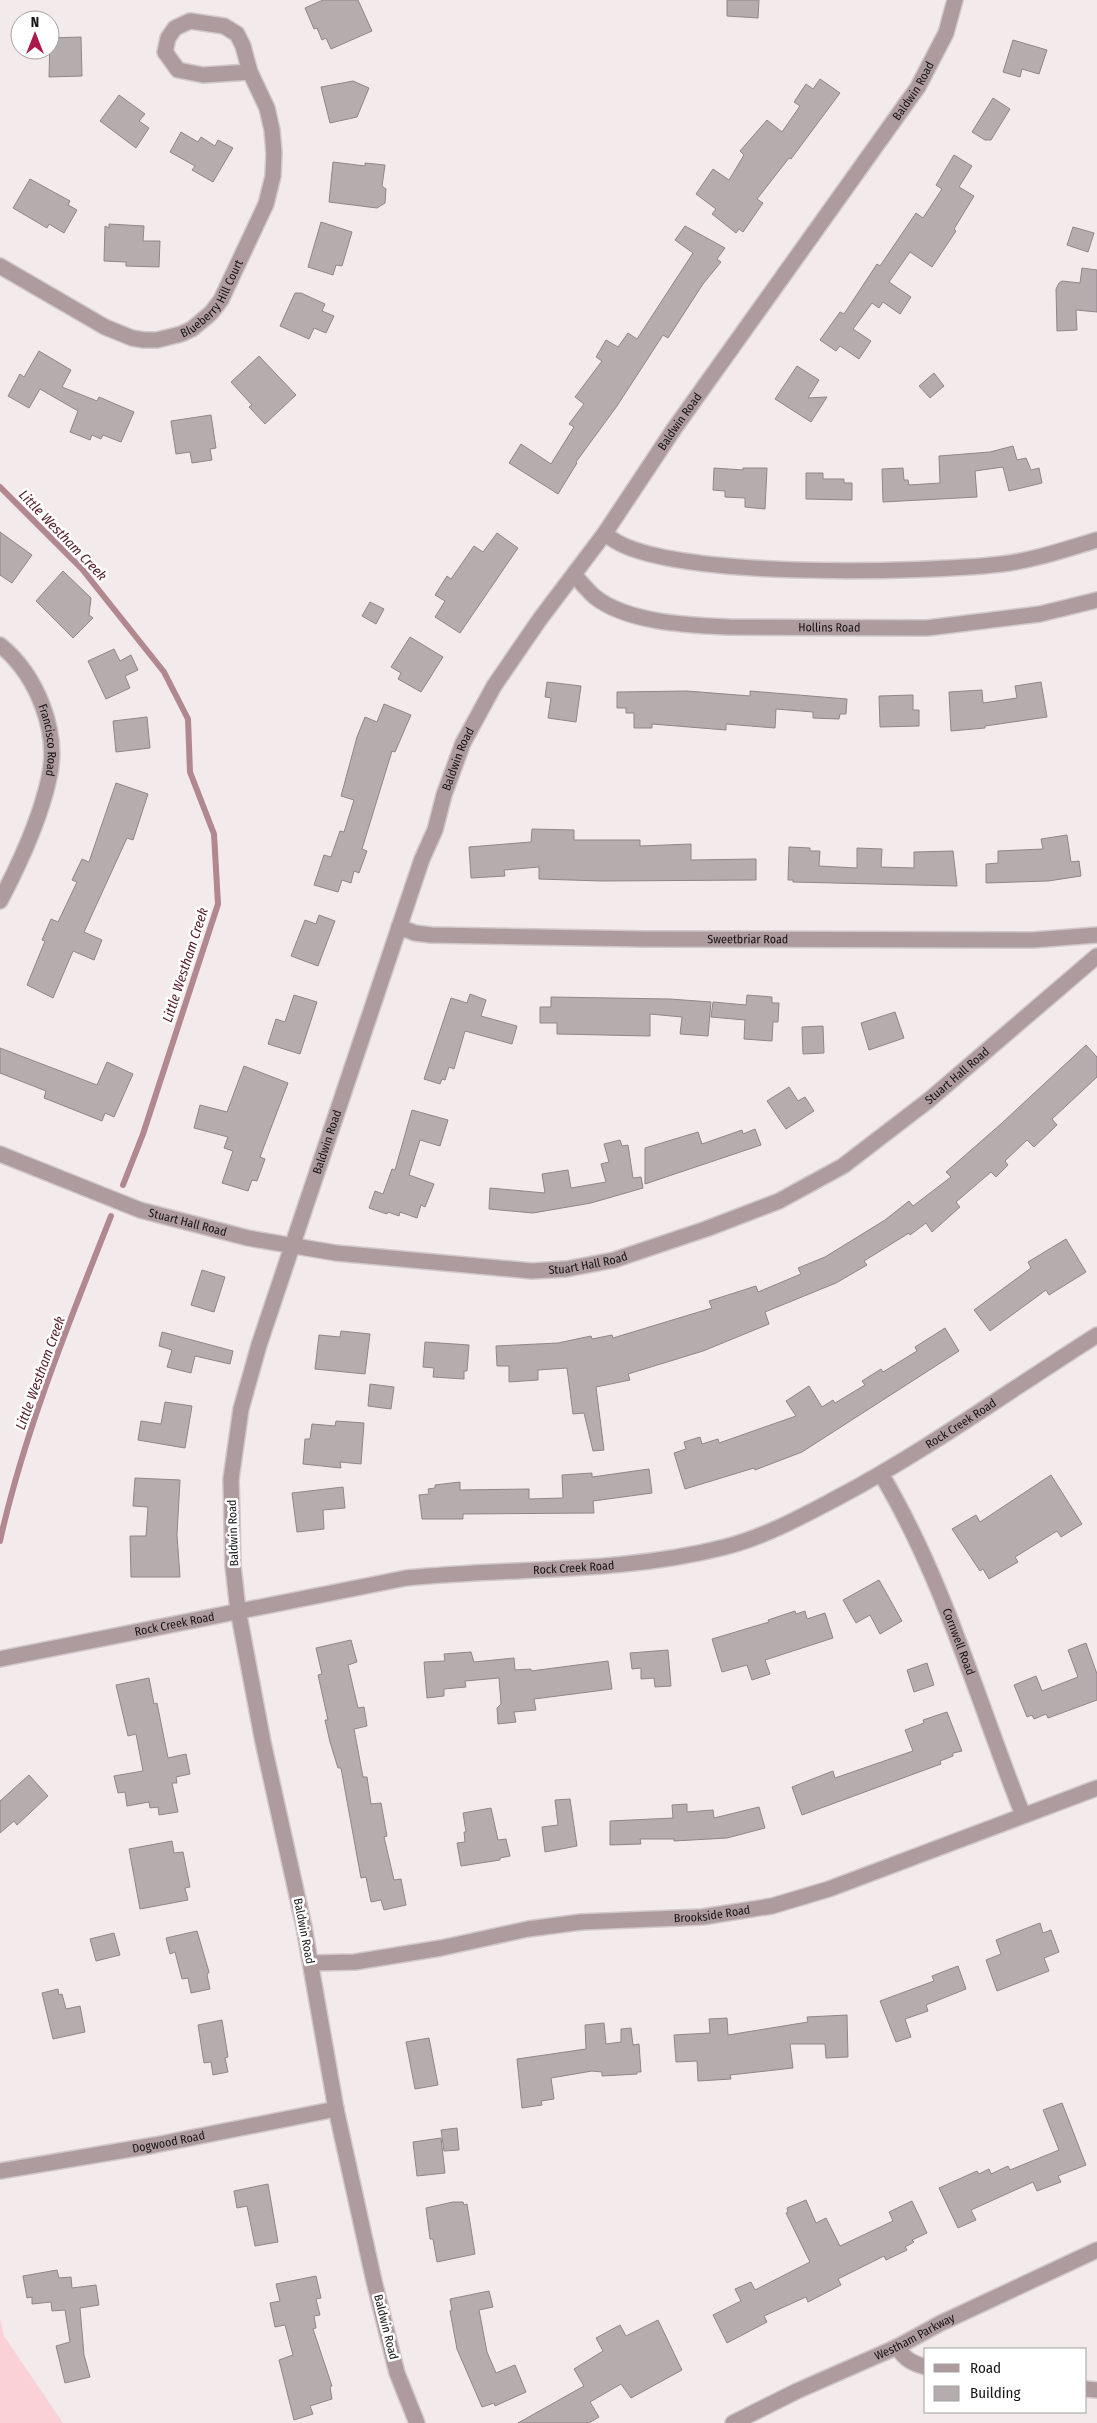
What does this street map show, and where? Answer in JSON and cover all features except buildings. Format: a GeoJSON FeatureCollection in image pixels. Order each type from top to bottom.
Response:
{"type":"FeatureCollection","features":[{"type":"Feature","properties":{"kind":"street","name":"Baldwin Road"},"geometry":{"type":"LineString","coordinates":[[417,2423],[397,2373],[336,2109],[311,1964],[263,1742],[238,1610],[233,1566],[231,1479],[241,1409],[259,1345],[399,926],[422,859],[435,830],[444,795],[470,727],[494,686],[605,533],[674,429],[918,87],[946,34],[954,0]]}},
{"type":"Feature","properties":{"kind":"street","name":"Blueberry Hill Court"},"geometry":{"type":"LineString","coordinates":[[0,266],[105,327],[132,338],[157,340],[181,334],[203,321],[221,300],[266,204],[272,176],[274,152],[272,130],[259,88],[250,72],[243,46],[237,34],[224,26],[190,21],[175,28],[168,38],[165,52],[178,70],[202,76],[250,72]]}},
{"type":"Feature","properties":{"kind":"street"},"geometry":{"type":"LineString","coordinates":[[605,533],[624,547],[657,557],[692,564],[738,568],[851,570],[952,569],[1004,564],[1042,556],[1097,540]]}},
{"type":"Feature","properties":{"kind":"street","name":"Hollins Road"},"geometry":{"type":"LineString","coordinates":[[574,575],[596,597],[637,616],[697,626],[927,628],[1040,614],[1097,600]]}},
{"type":"Feature","properties":{"kind":"street","name":"Francisco Road"},"geometry":{"type":"LineString","coordinates":[[0,645],[25,670],[32,682],[44,712],[50,734],[51,760],[49,777],[32,830],[0,901]]}},
{"type":"Feature","properties":{"kind":"street","name":"Sweetbriar Road"},"geometry":{"type":"LineString","coordinates":[[399,926],[415,933],[431,935],[644,940],[1023,940],[1097,935]]}},
{"type":"Feature","properties":{"kind":"street","name":"Stuart Hall Road"},"geometry":{"type":"LineString","coordinates":[[0,1154],[140,1210],[248,1238],[336,1253],[532,1271],[566,1269],[614,1260],[706,1229],[779,1201],[843,1166],[929,1100],[1097,956]]}},
{"type":"Feature","properties":{"kind":"street","name":"Rock Creek Road"},"geometry":{"type":"LineString","coordinates":[[0,1659],[406,1578],[451,1573],[616,1566],[676,1558],[726,1547],[774,1531],[881,1474],[1097,1335]]}},
{"type":"Feature","properties":{"kind":"street","name":"Cornwell Road"},"geometry":{"type":"LineString","coordinates":[[881,1474],[899,1504],[945,1609],[1023,1815]]}},
{"type":"Feature","properties":{"kind":"street","name":"Brookside Road"},"geometry":{"type":"LineString","coordinates":[[311,1964],[355,1962],[441,1948],[528,1929],[572,1924],[702,1917],[756,1909],[829,1889],[1097,1788]]}},
{"type":"Feature","properties":{"kind":"street","name":"Dogwood Road"},"geometry":{"type":"LineString","coordinates":[[0,2172],[146,2147],[336,2109]]}},
{"type":"Feature","properties":{"kind":"street","name":"Westham Parkway"},"geometry":{"type":"LineString","coordinates":[[733,2423],[797,2391],[897,2347],[941,2323],[1097,2250]]}},
{"type":"Feature","properties":{"kind":"street"},"geometry":{"type":"LineString","coordinates":[[897,2347],[905,2358],[924,2367]]}},
{"type":"Feature","properties":{"kind":"shaded area"},"geometry":{"type":"Polygon","coordinates":[[[0,2318],[4,2336],[63,2423],[0,2423],[0,2318]]]}},
{"type":"Feature","properties":{"kind":"waterway","name":"Little Westham Creek"},"geometry":{"type":"LineString","coordinates":[[0,487],[82,569],[164,672],[188,719],[190,772],[214,834],[218,904],[143,1134],[123,1185]]}},
{"type":"Feature","properties":{"kind":"waterway","name":"Little Westham Creek"},"geometry":{"type":"LineString","coordinates":[[0,1541],[22,1459],[49,1377],[111,1216]]}}]}
